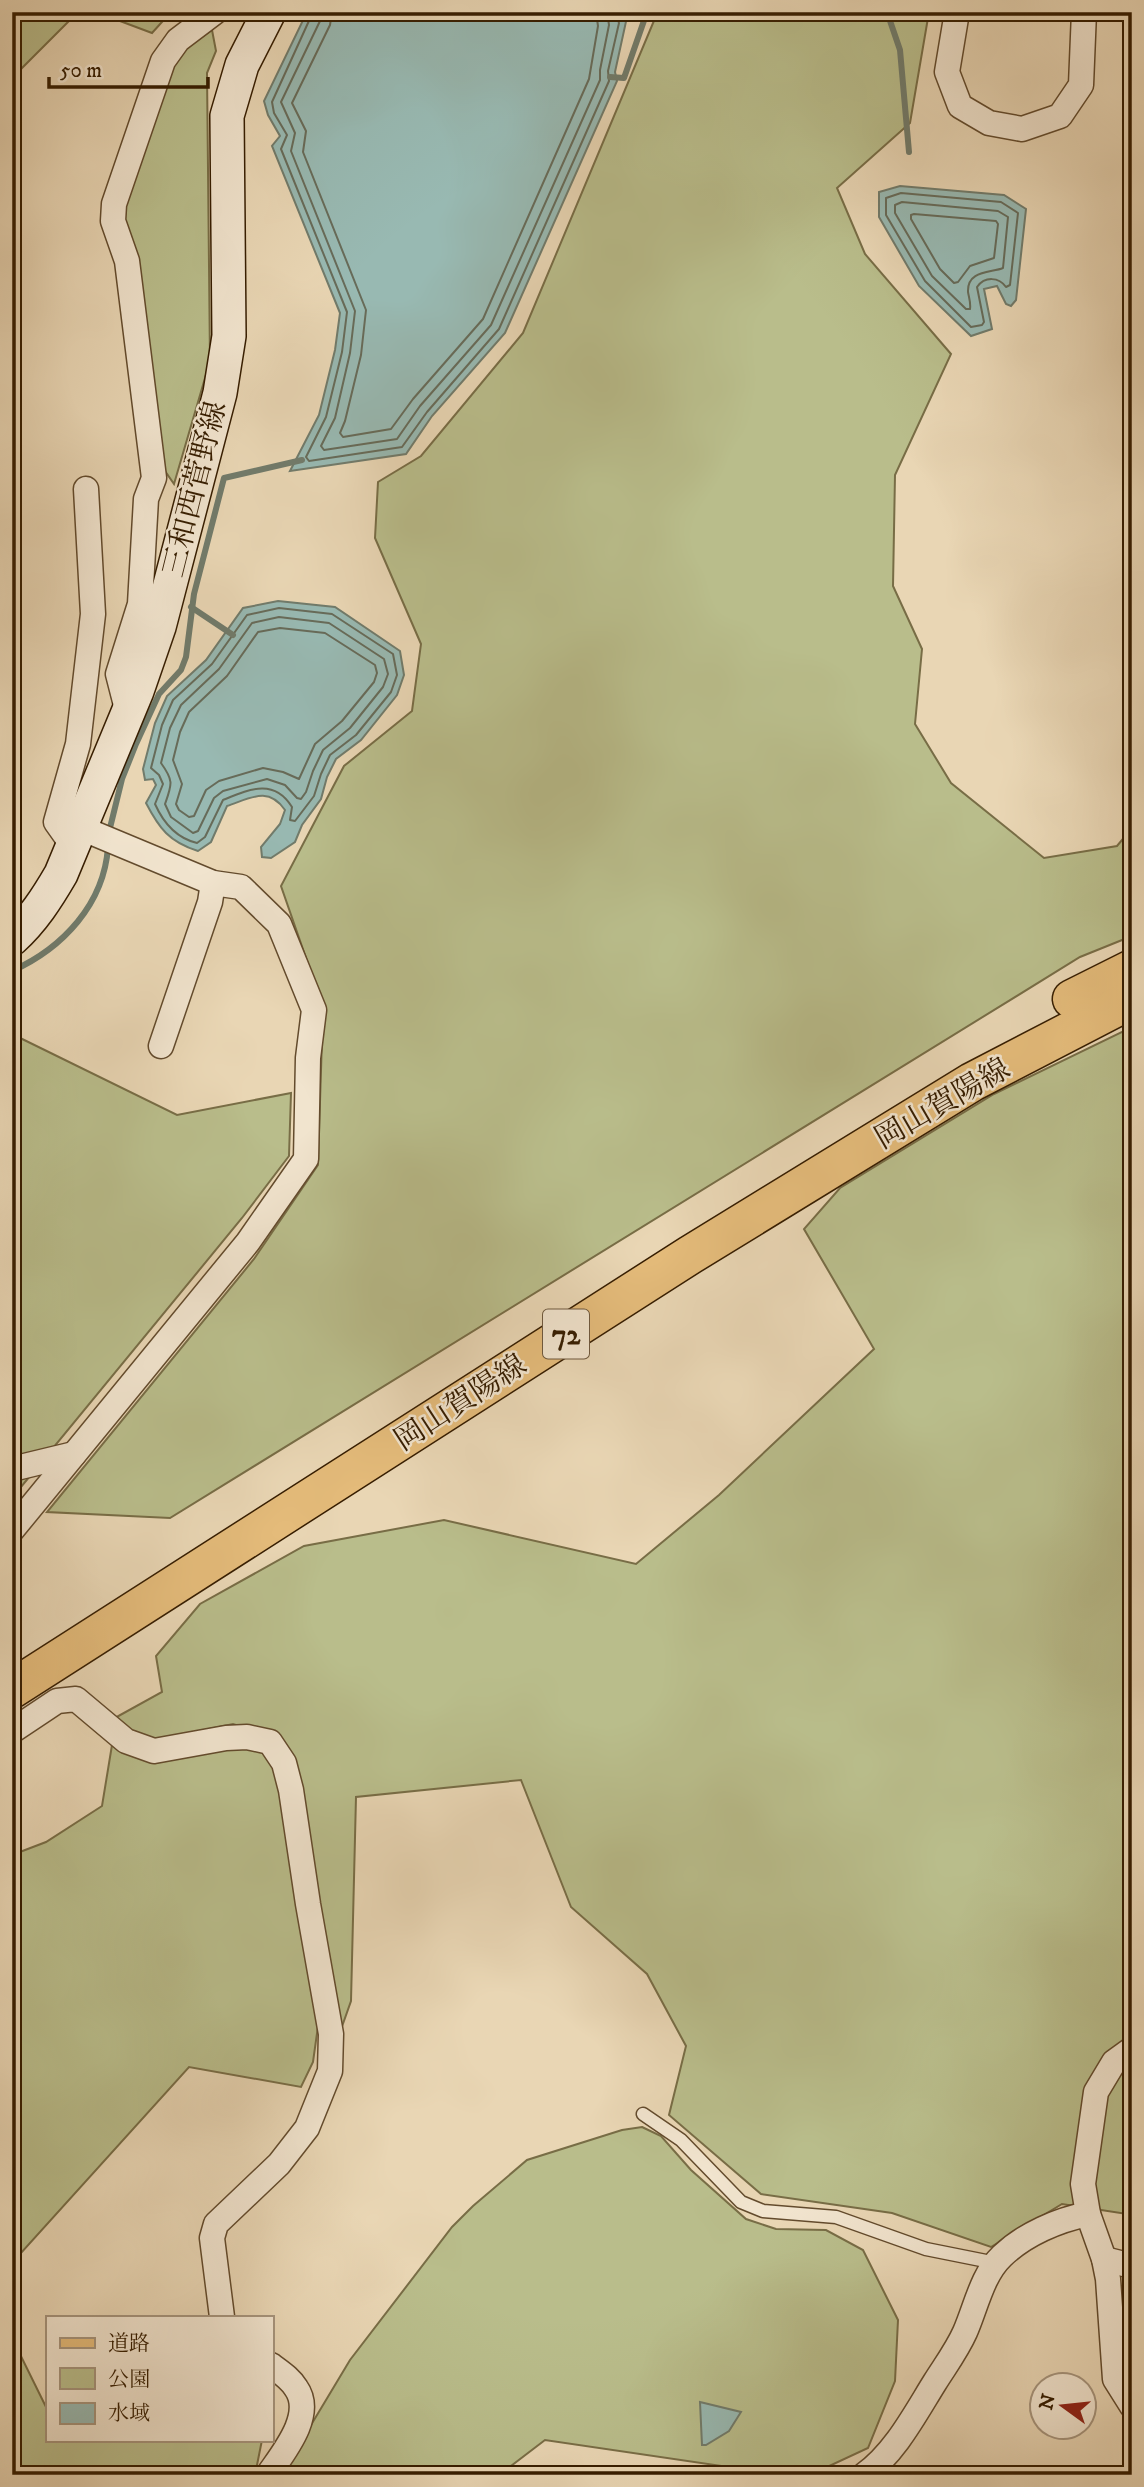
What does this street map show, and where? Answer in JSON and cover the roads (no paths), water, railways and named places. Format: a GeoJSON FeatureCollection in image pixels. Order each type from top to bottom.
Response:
{"type":"FeatureCollection","features":[{"type":"Feature","properties":{"kind":"main road","name":"三和西菅野線"},"geometry":{"type":"LineString","coordinates":[[12,939],[44,902],[61,874],[94,839],[128,713],[159,627],[220,393],[229,336],[227,116],[242,65],[269,12]]}},
{"type":"Feature","properties":{"kind":"main road","name":"岡山賀陽線"},"geometry":{"type":"LineString","coordinates":[[12,1657],[683,1228],[957,1060],[1132,969]]}},
{"type":"Feature","properties":{"kind":"main road","name":"岡山賀陽線"},"geometry":{"type":"LineString","coordinates":[[12,1689],[701,1248],[972,1082],[1132,999]]}},
{"type":"Feature","properties":{"kind":"street"},"geometry":{"type":"LineString","coordinates":[[128,713],[118,674],[140,604],[146,499],[154,478],[127,261],[113,221],[114,204],[163,61],[177,40],[215,12]]}},
{"type":"Feature","properties":{"kind":"street"},"geometry":{"type":"LineString","coordinates":[[957,12],[947,72],[960,106],[989,123],[1022,129],[1060,116],[1081,85],[1084,12]]}},
{"type":"Feature","properties":{"kind":"street"},"geometry":{"type":"LineString","coordinates":[[12,1530],[247,1242],[306,1159],[308,1058],[314,1010],[279,924],[241,887],[212,883],[56,822],[78,744],[93,614],[86,489]]}},
{"type":"Feature","properties":{"kind":"street"},"geometry":{"type":"LineString","coordinates":[[160,1046],[210,902],[212,883]]}},
{"type":"Feature","properties":{"kind":"street"},"geometry":{"type":"LineString","coordinates":[[12,1469],[74,1454]]}},
{"type":"Feature","properties":{"kind":"street"},"geometry":{"type":"LineString","coordinates":[[12,1731],[57,1701],[76,1699],[126,1741],[154,1751],[226,1738],[247,1737],[270,1742],[284,1762],[291,1790],[331,2034],[330,2071],[307,2127],[279,2164],[216,2224],[212,2238],[222,2316]]}},
{"type":"Feature","properties":{"kind":"street"},"geometry":{"type":"LineString","coordinates":[[1132,2049],[1114,2062],[1096,2092],[1083,2184],[1088,2214],[1108,2279],[1115,2379],[1132,2406]]}},
{"type":"Feature","properties":{"kind":"street"},"geometry":{"type":"LineString","coordinates":[[864,2475],[876,2466],[906,2429],[954,2353],[975,2310],[988,2274],[1002,2256],[1061,2220],[1088,2214]]}},
{"type":"Feature","properties":{"kind":"street"},"geometry":{"type":"LineString","coordinates":[[1104,2259],[1132,2266]]}},
{"type":"Feature","properties":{"kind":"street"},"geometry":{"type":"LineString","coordinates":[[268,2475],[299,2425],[301,2408],[299,2390],[273,2366]]}},
{"type":"Feature","properties":{"kind":"lane"},"geometry":{"type":"LineString","coordinates":[[643,2114],[681,2140],[741,2202],[763,2211],[836,2217],[926,2249],[996,2263]]}},
{"type":"Feature","properties":{"kind":"water"},"geometry":{"type":"Polygon","coordinates":[[[307,12],[610,12],[627,17],[615,72],[617,81],[505,333],[432,416],[406,454],[290,471],[319,415],[335,350],[340,313],[272,146],[280,136],[268,115],[264,101],[307,12]]]}},
{"type":"Feature","properties":{"kind":"water"},"geometry":{"type":"Polygon","coordinates":[[[900,186],[1004,195],[1026,209],[1016,300],[1011,306],[1006,304],[997,286],[984,289],[992,329],[971,336],[919,286],[879,217],[879,192],[900,186]]]}},
{"type":"Feature","properties":{"kind":"water"},"geometry":{"type":"Polygon","coordinates":[[[278,601],[335,607],[400,651],[404,675],[397,695],[361,740],[336,759],[327,777],[321,799],[302,825],[295,842],[271,858],[262,857],[261,847],[280,824],[285,810],[272,798],[259,796],[227,806],[211,842],[198,851],[179,843],[166,833],[146,803],[156,785],[153,779],[145,780],[143,769],[155,723],[167,696],[206,660],[243,608],[278,601]]]}},
{"type":"Feature","properties":{"kind":"water"},"geometry":{"type":"Polygon","coordinates":[[[700,2402],[741,2412],[729,2431],[706,2445],[702,2445],[700,2402]]]}},
{"type":"Feature","properties":{"kind":"waterway"},"geometry":{"type":"LineString","coordinates":[[610,77],[624,78],[647,12]]}},
{"type":"Feature","properties":{"kind":"waterway"},"geometry":{"type":"LineString","coordinates":[[887,12],[900,50],[909,152]]}},
{"type":"Feature","properties":{"kind":"waterway"},"geometry":{"type":"LineString","coordinates":[[109,832],[122,779],[136,744],[159,694],[181,670],[186,657],[194,594],[224,478],[302,460]]}},
{"type":"Feature","properties":{"kind":"waterway"},"geometry":{"type":"LineString","coordinates":[[191,607],[233,635]]}},
{"type":"Feature","properties":{"kind":"waterway"},"geometry":{"type":"LineString","coordinates":[[12,971],[48,950],[78,922],[98,887],[105,868],[108,847]]}}]}
